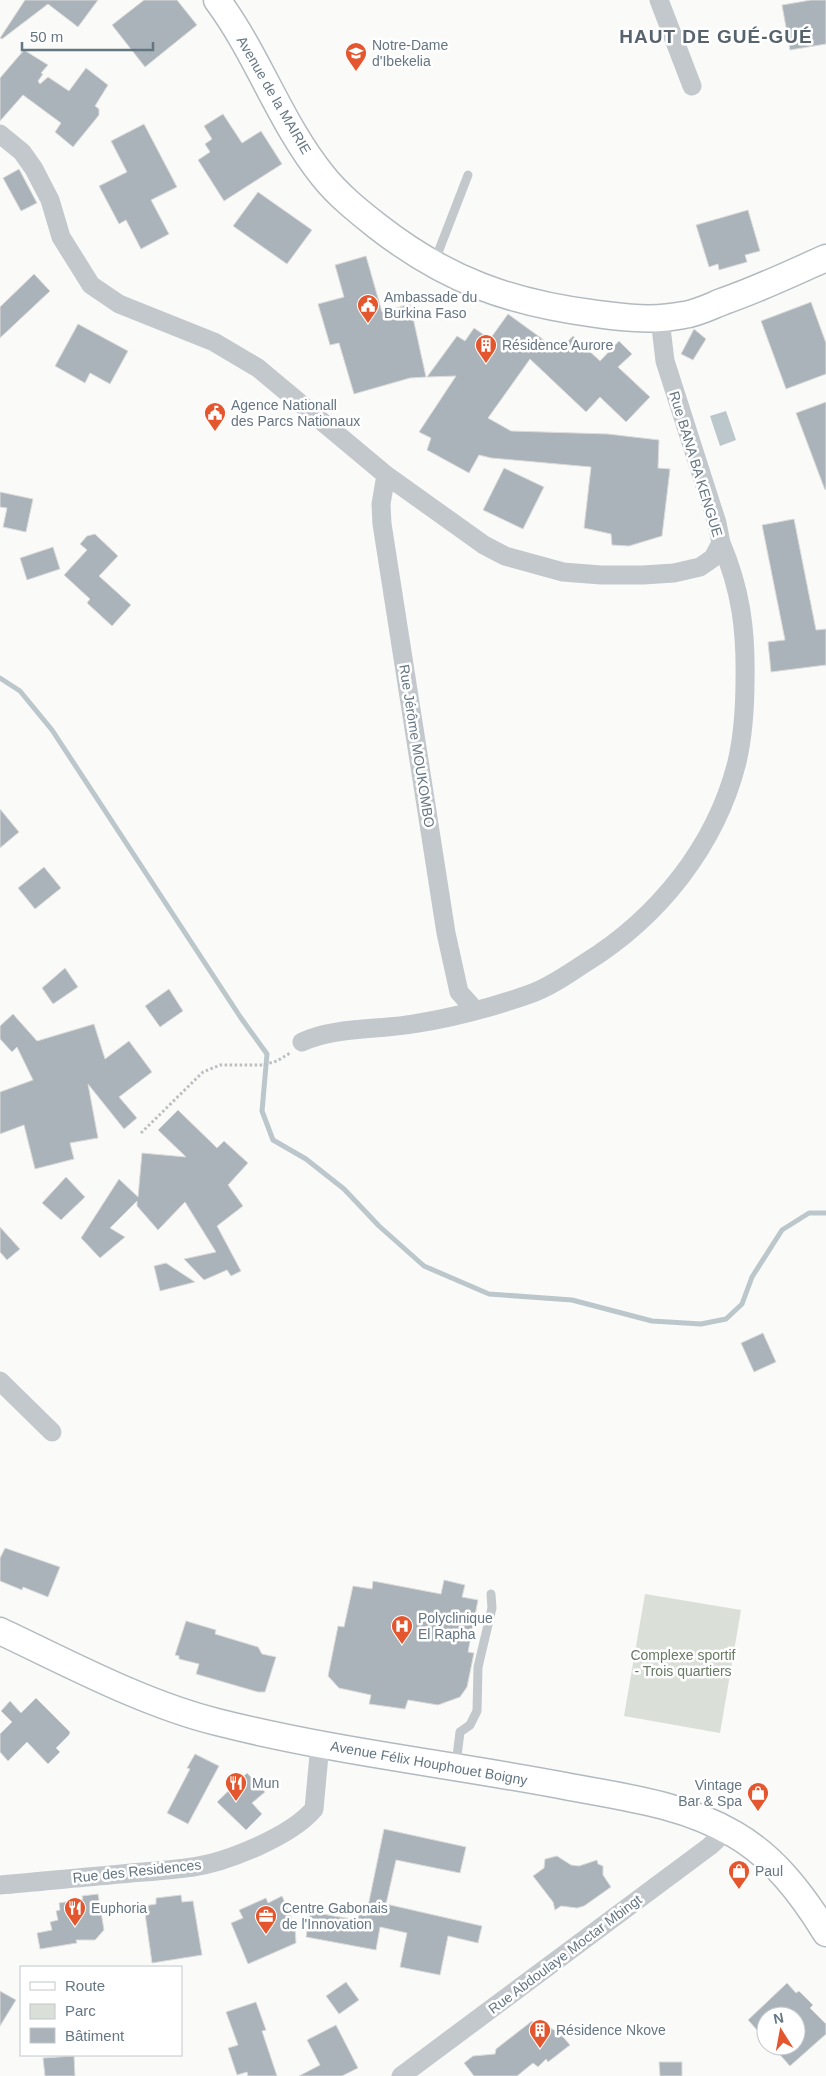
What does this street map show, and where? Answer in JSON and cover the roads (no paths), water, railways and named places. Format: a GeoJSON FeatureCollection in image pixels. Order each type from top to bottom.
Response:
{"type":"FeatureCollection","features":[{"type":"Feature","properties":{"kind":"main road","name":"Avenue de la MAIRIE"},"geometry":{"type":"LineString","coordinates":[[217,0],[242,38],[303,149],[325,178],[367,218],[402,246],[433,265],[494,293],[528,302],[599,314],[660,319],[687,315],[715,305],[826,258]]}},
{"type":"Feature","properties":{"kind":"main road","name":"Avenue Félix Houphouet Boigny"},"geometry":{"type":"LineString","coordinates":[[0,1631],[150,1700],[216,1722],[320,1744],[663,1805],[700,1817],[727,1830],[754,1847],[774,1865],[807,1904],[826,1933]]}},
{"type":"Feature","properties":{"kind":"street"},"geometry":{"type":"LineString","coordinates":[[659,0],[692,86]]}},
{"type":"Feature","properties":{"kind":"street","name":"Rue BANA BA KENGUE"},"geometry":{"type":"LineString","coordinates":[[0,134],[22,152],[34,169],[50,200],[61,237],[91,285],[120,304],[214,342],[258,368],[386,476],[484,545],[514,559],[563,572],[601,575],[674,573],[700,567],[713,558],[721,543],[717,523],[665,361],[660,319]]}},
{"type":"Feature","properties":{"kind":"street","name":"Rue Jérôme MOUKOMBO"},"geometry":{"type":"LineString","coordinates":[[386,476],[380,504],[382,524],[446,933],[459,992],[475,1010]]}},
{"type":"Feature","properties":{"kind":"street"},"geometry":{"type":"LineString","coordinates":[[299,1045],[321,1035],[412,1024],[475,1010],[533,993],[589,961],[620,939],[653,909],[670,890],[691,863],[708,834],[722,805],[737,762],[745,697],[746,649],[744,622],[734,579],[721,543]]}},
{"type":"Feature","properties":{"kind":"street"},"geometry":{"type":"LineString","coordinates":[[0,1381],[52,1432]]}},
{"type":"Feature","properties":{"kind":"street","name":"Rue des Residences"},"geometry":{"type":"LineString","coordinates":[[0,1885],[194,1867],[229,1857],[269,1840],[294,1827],[314,1809],[320,1744]]}},
{"type":"Feature","properties":{"kind":"street","name":"Rue Abdoulaye Moctar Mbingt"},"geometry":{"type":"LineString","coordinates":[[400,2076],[710,1846],[727,1830]]}},
{"type":"Feature","properties":{"kind":"lane"},"geometry":{"type":"LineString","coordinates":[[433,265],[468,175]]}},
{"type":"Feature","properties":{"kind":"lane"},"geometry":{"type":"LineString","coordinates":[[455,1767],[460,1732],[470,1725],[477,1711],[478,1667],[492,1608],[491,1594]]}},
{"type":"Feature","properties":{"kind":"waterway"},"geometry":{"type":"LineString","coordinates":[[0,678],[20,691],[52,730],[241,1018],[267,1054],[262,1111],[273,1140],[306,1159],[344,1189],[379,1226],[424,1266],[489,1294],[572,1300],[652,1321],[701,1324],[726,1319],[742,1304],[752,1277],[782,1230],[809,1213],[826,1213]]}},
{"type":"Feature","properties":{"kind":"place","name":"Notre-Dame d'Ibekelia"},"geometry":{"type":"Point","coordinates":[356,72]}},
{"type":"Feature","properties":{"kind":"place","name":"Ambassade du Burkina Faso"},"geometry":{"type":"Point","coordinates":[368,324]}},
{"type":"Feature","properties":{"kind":"place","name":"Résidence Aurore"},"geometry":{"type":"Point","coordinates":[486,364]}},
{"type":"Feature","properties":{"kind":"place","name":"Agence Nationall des Parcs Nationaux"},"geometry":{"type":"Point","coordinates":[215,432]}},
{"type":"Feature","properties":{"kind":"place","name":"Polyclinique El Rapha"},"geometry":{"type":"Point","coordinates":[402,1645]}},
{"type":"Feature","properties":{"kind":"place","name":"Mun"},"geometry":{"type":"Point","coordinates":[236,1802]}},
{"type":"Feature","properties":{"kind":"place","name":"Vintage Bar & Spa"},"geometry":{"type":"Point","coordinates":[758,1812]}},
{"type":"Feature","properties":{"kind":"place","name":"Paul"},"geometry":{"type":"Point","coordinates":[739,1890]}},
{"type":"Feature","properties":{"kind":"place","name":"Euphoria"},"geometry":{"type":"Point","coordinates":[75,1927]}},
{"type":"Feature","properties":{"kind":"place","name":"Centre Gabonais de l'Innovation"},"geometry":{"type":"Point","coordinates":[266,1935]}},
{"type":"Feature","properties":{"kind":"place","name":"Résidence Nkove"},"geometry":{"type":"Point","coordinates":[540,2049]}},
{"type":"Feature","properties":{"kind":"district","name":"HAUT DE GUÉ-GUÉ"},"geometry":{"type":"Point","coordinates":[716,36]}},
{"type":"Feature","properties":{"kind":"park label","name":"Complexe sportif - Trois quartiers"},"geometry":{"type":"Point","coordinates":[683,1664]}}]}
